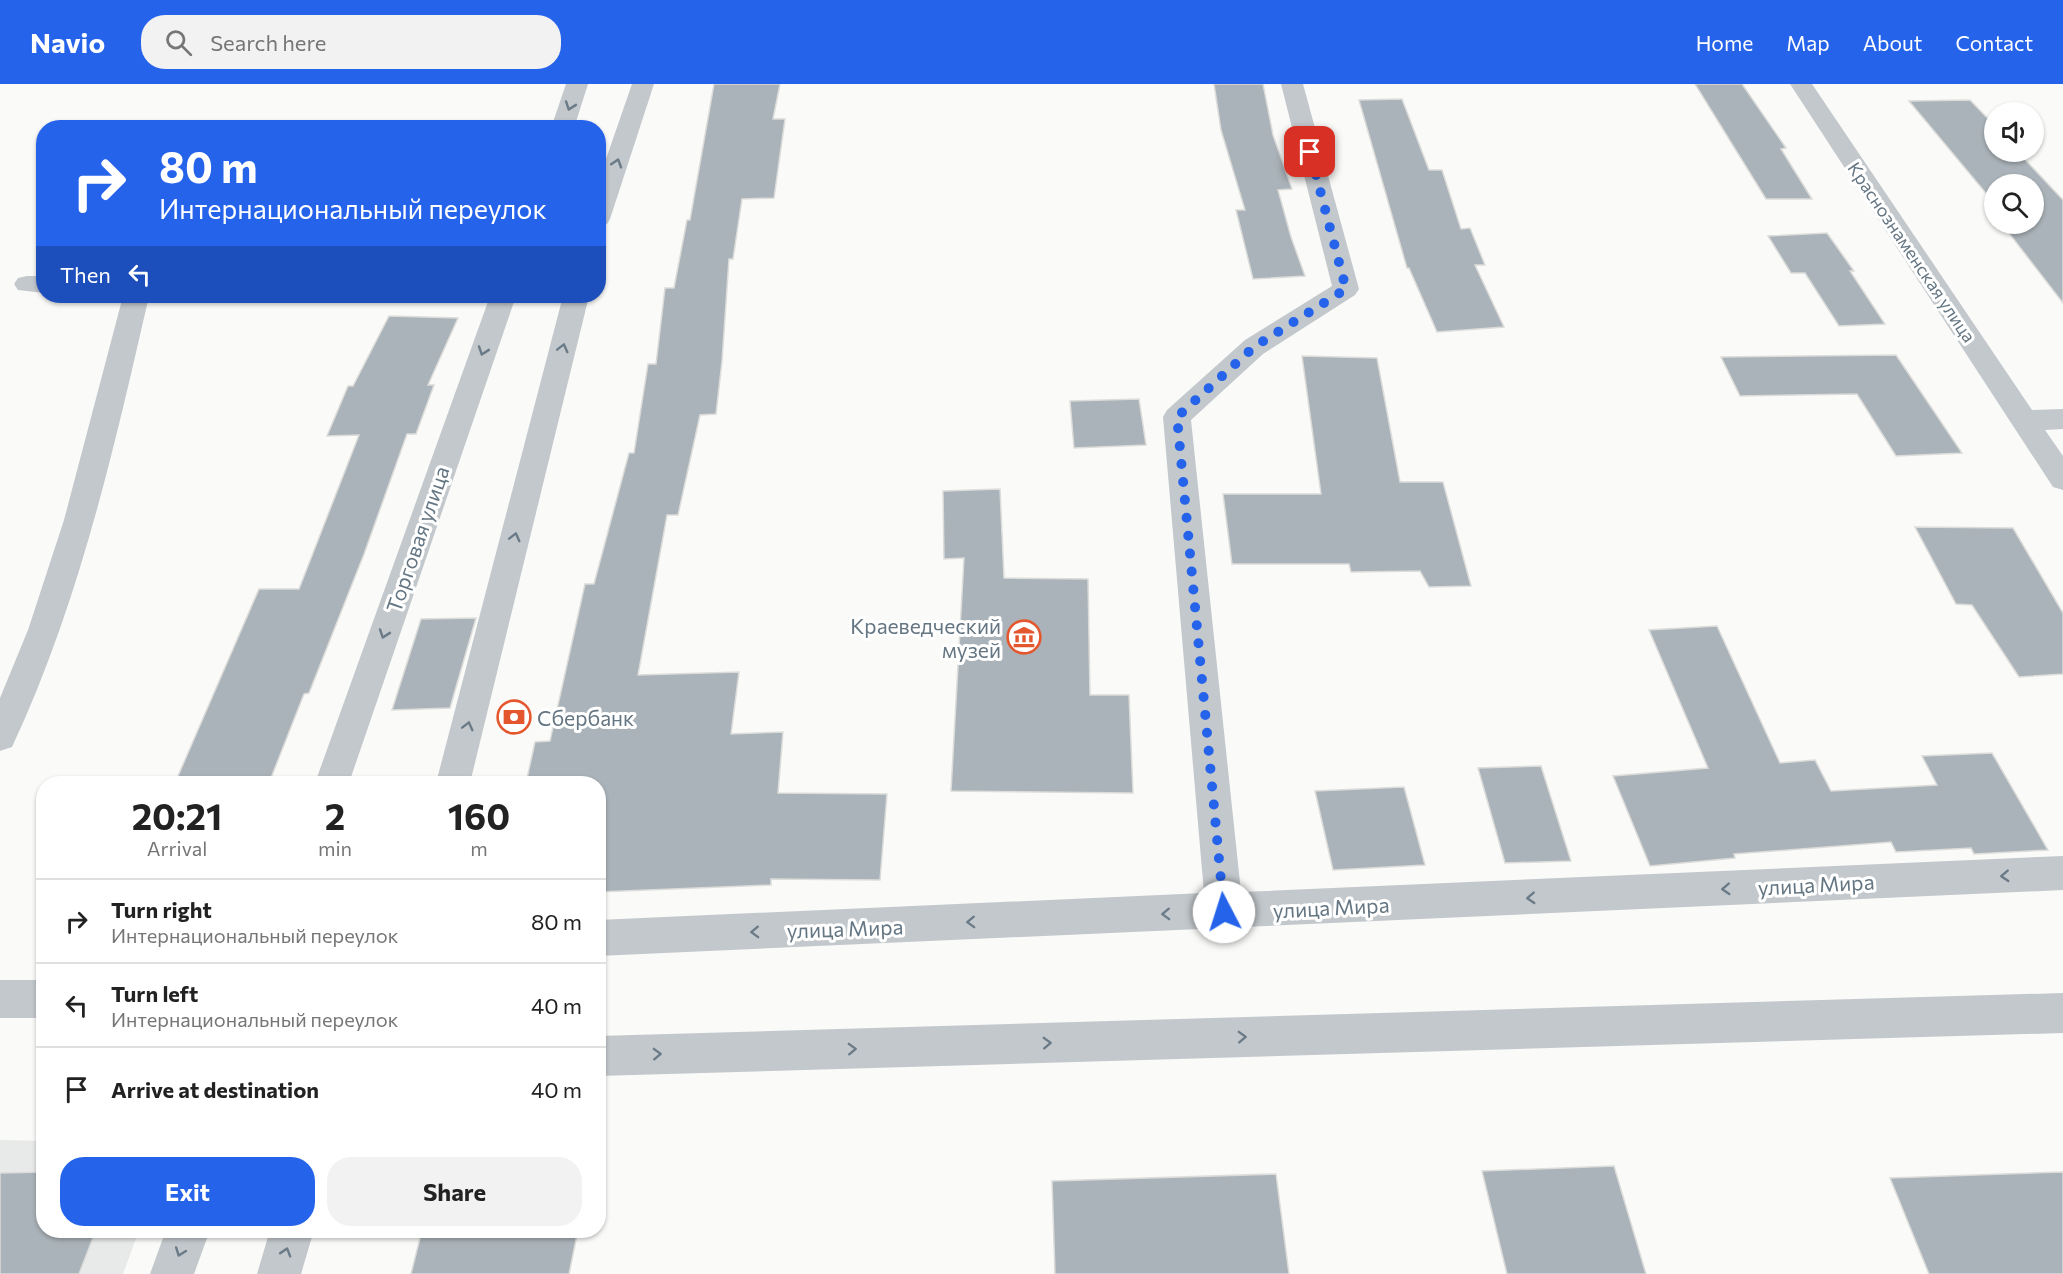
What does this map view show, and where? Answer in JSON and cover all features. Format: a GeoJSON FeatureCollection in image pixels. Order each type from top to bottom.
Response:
{"type":"FeatureCollection","features":[{"type":"Feature","properties":{"kind":"street"},"geometry":{"type":"LineString","coordinates":[[565,120],[578,84]]}},
{"type":"Feature","properties":{"kind":"street"},"geometry":{"type":"LineString","coordinates":[[606,195],[643,84]]}},
{"type":"Feature","properties":{"kind":"street"},"geometry":{"type":"LineString","coordinates":[[1224,912],[1177,417],[1254,347],[1346,289],[1292,84]]}},
{"type":"Feature","properties":{"kind":"street","name":"Краснознаменская улица"},"geometry":{"type":"LineString","coordinates":[[1801,84],[2063,479]]}},
{"type":"Feature","properties":{"kind":"street"},"geometry":{"type":"LineString","coordinates":[[0,736],[23,687],[70,549],[134,303]]}},
{"type":"Feature","properties":{"kind":"street","name":"Торговая улица"},"geometry":{"type":"LineString","coordinates":[[334,776],[501,303]]}},
{"type":"Feature","properties":{"kind":"street"},"geometry":{"type":"LineString","coordinates":[[455,776],[574,303]]}},
{"type":"Feature","properties":{"kind":"street"},"geometry":{"type":"LineString","coordinates":[[2024,420],[2063,419]]}},
{"type":"Feature","properties":{"kind":"street","name":"улица Мира"},"geometry":{"type":"LineString","coordinates":[[606,938],[2063,873]]}},
{"type":"Feature","properties":{"kind":"street"},"geometry":{"type":"LineString","coordinates":[[0,999],[36,999]]}},
{"type":"Feature","properties":{"kind":"street"},"geometry":{"type":"LineString","coordinates":[[606,1056],[2063,1013]]}},
{"type":"Feature","properties":{"kind":"street"},"geometry":{"type":"LineString","coordinates":[[172,1274],[185,1238]]}},
{"type":"Feature","properties":{"kind":"street"},"geometry":{"type":"LineString","coordinates":[[279,1274],[290,1238]]}},
{"type":"Feature","properties":{"kind":"shaded area"},"geometry":{"type":"Polygon","coordinates":[[[0,1140],[36,1141],[36,1238],[136,1238],[123,1274],[0,1274],[0,1140]]]}},
{"type":"Feature","properties":{"kind":"building"},"geometry":{"type":"Polygon","coordinates":[[[714,84],[780,84],[773,119],[785,119],[774,198],[742,199],[733,259],[729,259],[716,414],[700,415],[678,515],[667,515],[638,675],[739,672],[731,734],[783,732],[778,793],[887,794],[880,880],[771,879],[771,885],[606,892],[606,776],[528,776],[535,742],[550,741],[585,584],[594,584],[629,453],[634,453],[648,364],[656,364],[665,288],[674,288],[687,220],[690,220],[714,84]]]}},
{"type":"Feature","properties":{"kind":"building"},"geometry":{"type":"Polygon","coordinates":[[[1214,84],[1263,84],[1273,135],[1292,189],[1278,190],[1305,276],[1253,279],[1236,210],[1245,210],[1221,130],[1214,84]]]}},
{"type":"Feature","properties":{"kind":"building"},"geometry":{"type":"Polygon","coordinates":[[[1695,84],[1742,84],[1786,148],[1781,149],[1812,199],[1766,199],[1695,84]]]}},
{"type":"Feature","properties":{"kind":"building"},"geometry":{"type":"Polygon","coordinates":[[[1402,99],[1429,170],[1442,170],[1461,229],[1470,228],[1485,265],[1475,265],[1504,327],[1437,332],[1409,268],[1407,268],[1359,100],[1402,99]]]}},
{"type":"Feature","properties":{"kind":"building"},"geometry":{"type":"Polygon","coordinates":[[[1970,100],[1984,115],[1984,162],[2027,162],[2039,174],[1984,174],[1984,191],[1909,101],[1970,100]]]}},
{"type":"Feature","properties":{"kind":"building"},"geometry":{"type":"Polygon","coordinates":[[[2044,180],[2063,200],[2063,303],[2010,234],[2044,234],[2044,180]]]}},
{"type":"Feature","properties":{"kind":"building"},"geometry":{"type":"Polygon","coordinates":[[[1827,233],[1854,271],[1850,271],[1885,324],[1839,326],[1805,273],[1791,273],[1768,236],[1827,233]]]}},
{"type":"Feature","properties":{"kind":"building"},"geometry":{"type":"Polygon","coordinates":[[[389,316],[458,318],[428,385],[434,385],[416,434],[407,434],[364,554],[309,693],[304,694],[272,776],[178,776],[259,589],[299,589],[359,435],[327,436],[348,386],[353,386],[389,316]]]}},
{"type":"Feature","properties":{"kind":"building"},"geometry":{"type":"Polygon","coordinates":[[[1896,355],[1962,453],[1896,456],[1857,394],[1740,396],[1721,357],[1896,355]]]}},
{"type":"Feature","properties":{"kind":"building"},"geometry":{"type":"Polygon","coordinates":[[[1302,356],[1377,358],[1400,482],[1443,482],[1471,586],[1429,587],[1420,571],[1351,572],[1349,564],[1232,564],[1223,494],[1321,494],[1302,356]]]}},
{"type":"Feature","properties":{"kind":"building"},"geometry":{"type":"Polygon","coordinates":[[[1139,399],[1146,445],[1074,448],[1070,401],[1139,399]]]}},
{"type":"Feature","properties":{"kind":"building","name":"Краеведческий музей"},"geometry":{"type":"Polygon","coordinates":[[[1000,489],[1004,578],[1088,579],[1090,695],[1129,695],[1133,793],[951,791],[964,558],[944,559],[943,491],[1000,489]]]}},
{"type":"Feature","properties":{"kind":"building"},"geometry":{"type":"Polygon","coordinates":[[[1915,527],[2013,528],[2063,613],[2063,674],[2019,677],[1972,605],[1956,604],[1915,527]]]}},
{"type":"Feature","properties":{"kind":"building"},"geometry":{"type":"Polygon","coordinates":[[[476,618],[450,708],[392,710],[421,619],[476,618]]]}},
{"type":"Feature","properties":{"kind":"building"},"geometry":{"type":"Polygon","coordinates":[[[1717,626],[1780,763],[1815,760],[1831,791],[1937,785],[1922,756],[1992,753],[2048,850],[1974,854],[1971,848],[1896,852],[1891,842],[1734,854],[1735,858],[1650,866],[1613,776],[1708,768],[1649,630],[1717,626]]]}},
{"type":"Feature","properties":{"kind":"building"},"geometry":{"type":"Polygon","coordinates":[[[1541,766],[1571,861],[1505,863],[1478,768],[1541,766]]]}},
{"type":"Feature","properties":{"kind":"building"},"geometry":{"type":"Polygon","coordinates":[[[1404,787],[1425,865],[1333,870],[1315,791],[1404,787]]]}},
{"type":"Feature","properties":{"kind":"building"},"geometry":{"type":"Polygon","coordinates":[[[1614,1166],[1646,1274],[1507,1274],[1482,1171],[1614,1166]]]}},
{"type":"Feature","properties":{"kind":"building"},"geometry":{"type":"Polygon","coordinates":[[[36,1172],[36,1238],[93,1238],[79,1274],[0,1274],[0,1173],[36,1172]]]}},
{"type":"Feature","properties":{"kind":"building"},"geometry":{"type":"Polygon","coordinates":[[[2063,1172],[2063,1274],[1929,1274],[1890,1178],[2063,1172]]]}},
{"type":"Feature","properties":{"kind":"building"},"geometry":{"type":"Polygon","coordinates":[[[1276,1174],[1289,1274],[1055,1274],[1052,1181],[1276,1174]]]}},
{"type":"Feature","properties":{"kind":"building"},"geometry":{"type":"Polygon","coordinates":[[[420,1238],[576,1238],[569,1274],[411,1274],[420,1238]]]}},
{"type":"Feature","properties":{"kind":"place","name":"Краеведческий музей"},"geometry":{"type":"Point","coordinates":[1024,637]}},
{"type":"Feature","properties":{"kind":"place","name":"Сбербанк"},"geometry":{"type":"Point","coordinates":[514,717]}},
{"type":"Feature","properties":{"kind":"route"},"geometry":{"type":"LineString","coordinates":[[1224,912],[1177,417],[1254,347],[1346,289],[1310,152]]}}]}
